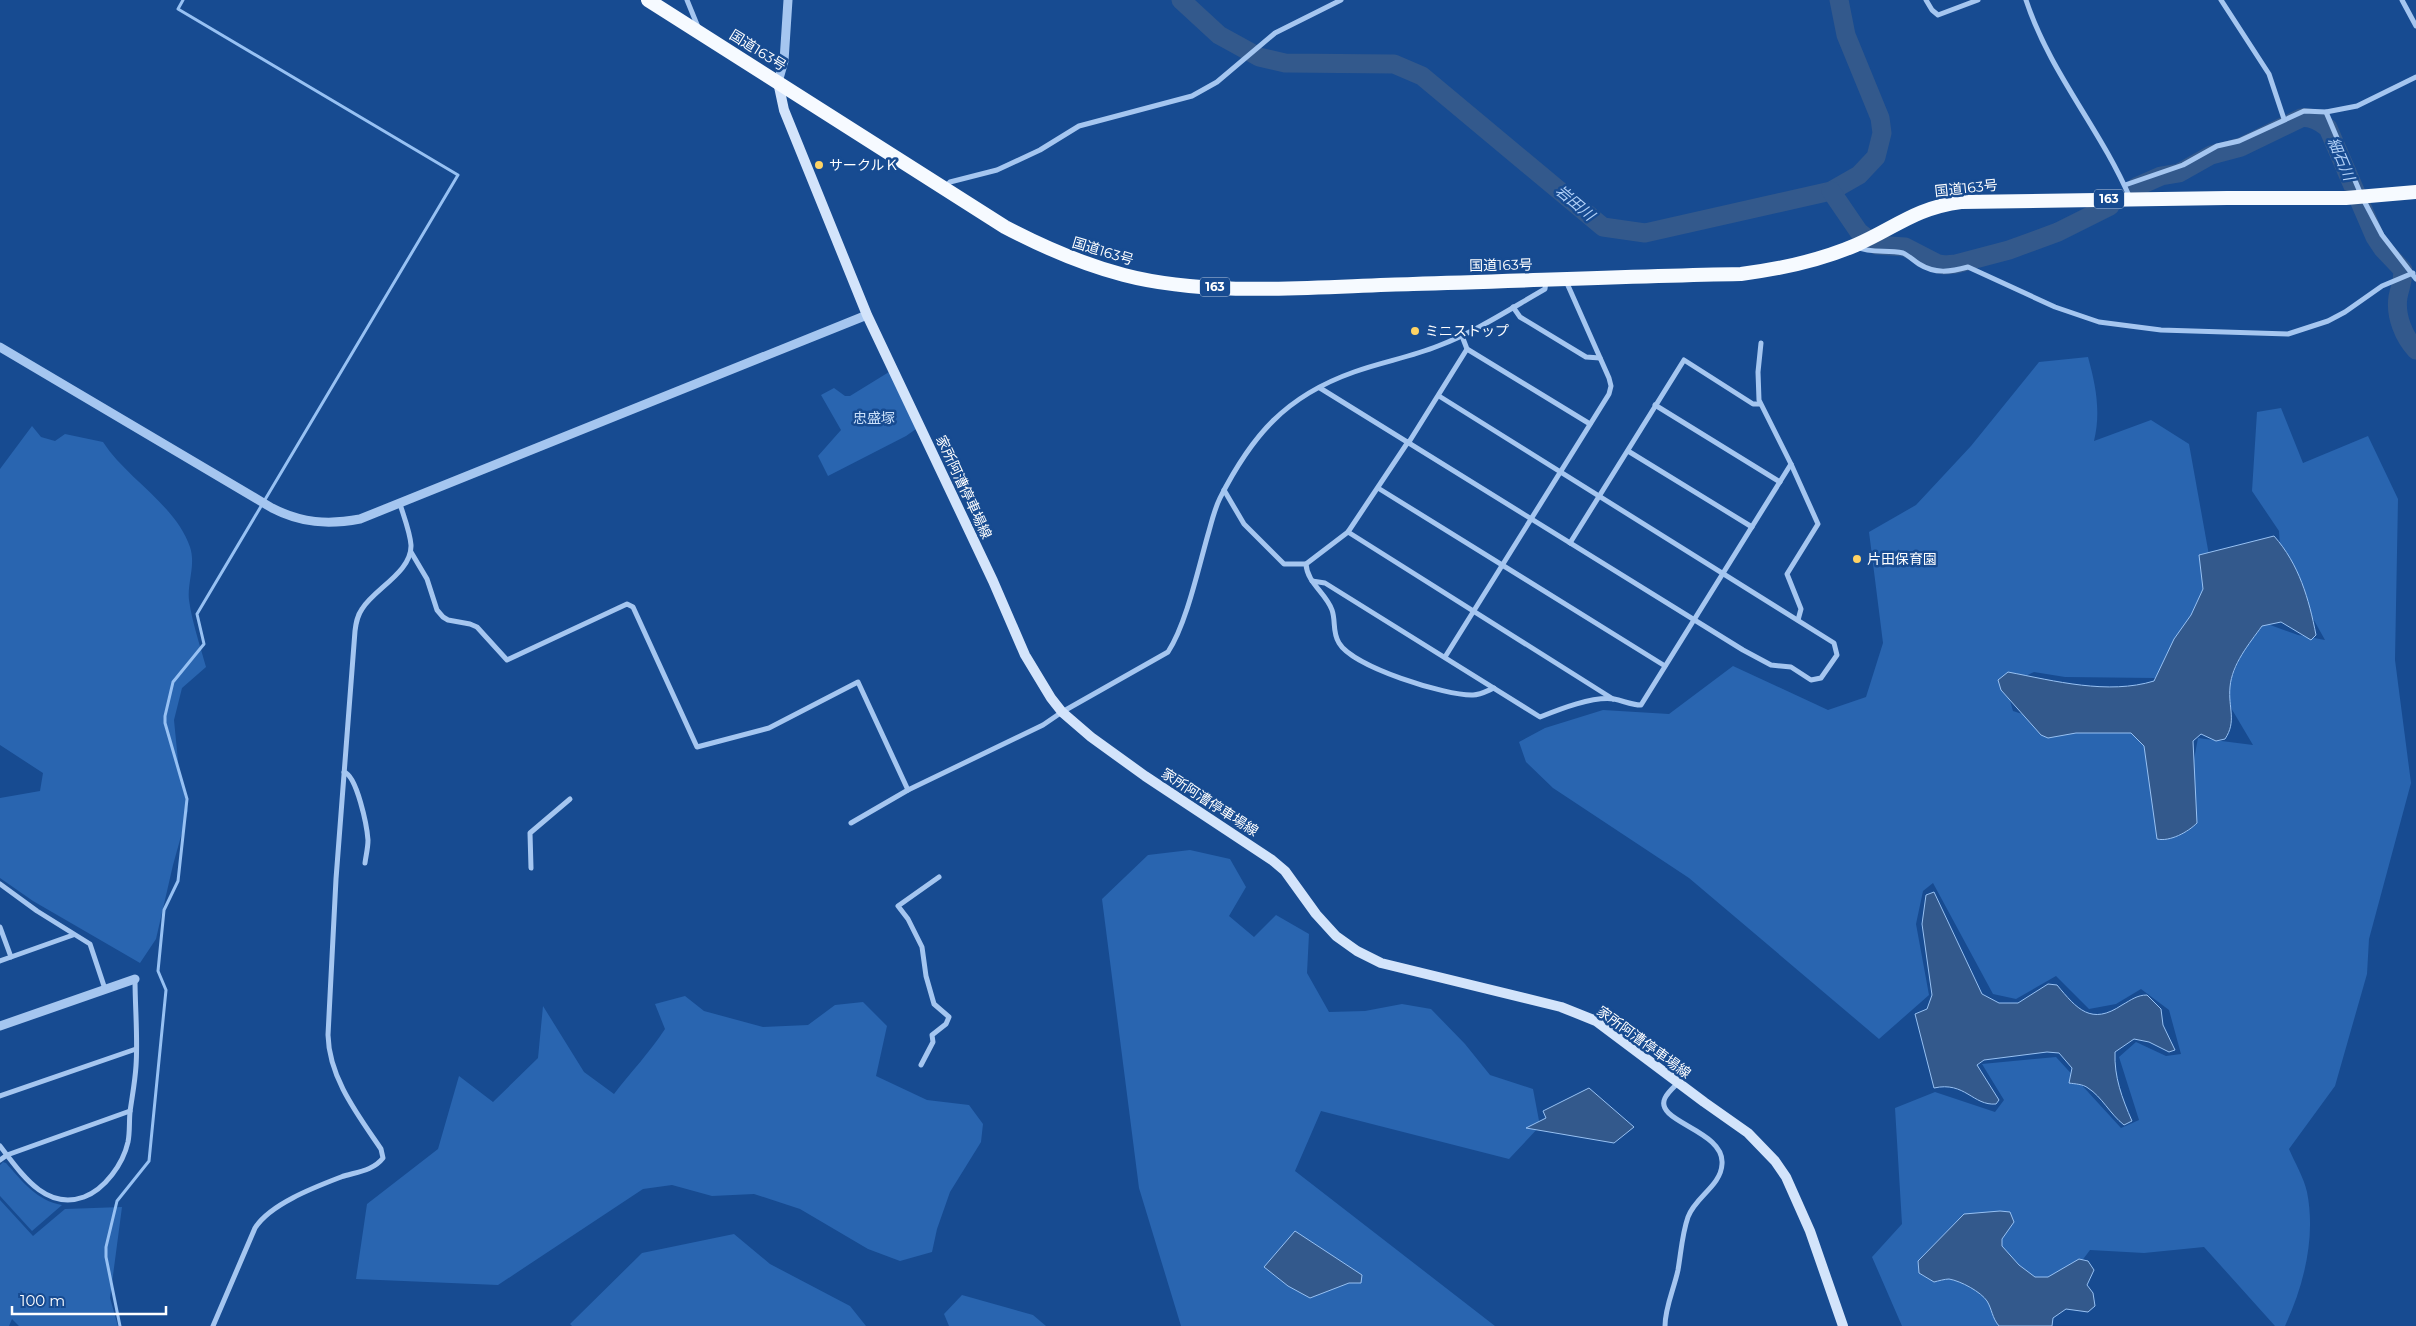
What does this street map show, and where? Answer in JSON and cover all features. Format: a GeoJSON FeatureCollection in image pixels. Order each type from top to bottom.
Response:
{"type":"FeatureCollection","features":[{"type":"Feature","properties":{"kind":"highway","name":"国道163号"},"geometry":{"type":"LineString","coordinates":[[648,0],[945,187],[1005,227],[1061,254],[1125,276],[1158,282],[1229,288],[1741,274],[1781,269],[1857,245],[1919,212],[1938,205],[2001,200],[2346,198],[2416,192]]}},
{"type":"Feature","properties":{"kind":"main road","name":"家所阿漕停車場線"},"geometry":{"type":"LineString","coordinates":[[778,82],[784,110],[867,315],[993,581],[1025,655],[1051,698],[1062,712],[1091,737],[1145,776],[1272,860],[1299,888],[1326,926],[1358,951],[1381,963],[1580,1014],[1596,1021],[1748,1133],[1764,1149],[1786,1177],[1810,1231],[1843,1326]]}},
{"type":"Feature","properties":{"kind":"street"},"geometry":{"type":"LineString","coordinates":[[687,0],[700,33]]}},
{"type":"Feature","properties":{"kind":"street"},"geometry":{"type":"LineString","coordinates":[[778,82],[784,61],[788,0]]}},
{"type":"Feature","properties":{"kind":"street"},"geometry":{"type":"LineString","coordinates":[[945,187],[950,182],[997,170],[1040,150],[1079,126],[1192,96],[1217,82],[1275,33],[1341,0]]}},
{"type":"Feature","properties":{"kind":"street"},"geometry":{"type":"LineString","coordinates":[[1926,0],[1932,10],[1938,15],[1978,0]]}},
{"type":"Feature","properties":{"kind":"street"},"geometry":{"type":"LineString","coordinates":[[2026,0],[2044,48],[2125,185],[2131,199]]}},
{"type":"Feature","properties":{"kind":"street"},"geometry":{"type":"LineString","coordinates":[[2221,0],[2269,74],[2284,118]]}},
{"type":"Feature","properties":{"kind":"street"},"geometry":{"type":"LineString","coordinates":[[2402,0],[2416,26]]}},
{"type":"Feature","properties":{"kind":"street"},"geometry":{"type":"LineString","coordinates":[[2125,185],[2183,165],[2217,146],[2239,141],[2284,118],[2304,111],[2326,112],[2357,106],[2416,77]]}},
{"type":"Feature","properties":{"kind":"street"},"geometry":{"type":"LineString","coordinates":[[2326,112],[2362,197],[2390,247],[2416,278]]}},
{"type":"Feature","properties":{"kind":"street"},"geometry":{"type":"LineString","coordinates":[[1857,245],[1869,252],[1903,253],[1931,270],[1950,272],[1968,267],[2018,291],[2086,319],[2161,330],[2296,333],[2345,312],[2382,286],[2412,273]]}},
{"type":"Feature","properties":{"kind":"street"},"geometry":{"type":"LineString","coordinates":[[851,823],[908,790],[1042,725],[1168,652],[1173,644],[1219,500],[1260,434],[1276,416],[1299,399],[1353,372],[1436,347],[1462,336],[1545,289],[1546,280]]}},
{"type":"Feature","properties":{"kind":"street"},"geometry":{"type":"LineString","coordinates":[[1445,657],[1609,394],[1611,386],[1565,280]]}},
{"type":"Feature","properties":{"kind":"street"},"geometry":{"type":"LineString","coordinates":[[1513,307],[1520,317],[1586,357],[1600,358]]}},
{"type":"Feature","properties":{"kind":"street"},"geometry":{"type":"LineString","coordinates":[[0,347],[284,514],[299,520],[323,524],[360,519],[400,504],[867,315]]}},
{"type":"Feature","properties":{"kind":"street"},"geometry":{"type":"LineString","coordinates":[[1462,336],[1467,349],[1590,424]]}},
{"type":"Feature","properties":{"kind":"street"},"geometry":{"type":"LineString","coordinates":[[1761,343],[1758,372],[1760,404],[1791,464],[1818,524],[1787,574],[1801,609],[1798,620]]}},
{"type":"Feature","properties":{"kind":"street"},"geometry":{"type":"LineString","coordinates":[[1224,490],[1244,524],[1284,564],[1306,564],[1348,532],[1439,396],[1467,349]]}},
{"type":"Feature","properties":{"kind":"street"},"geometry":{"type":"LineString","coordinates":[[1570,543],[1684,360],[1753,404],[1760,404]]}},
{"type":"Feature","properties":{"kind":"street"},"geometry":{"type":"LineString","coordinates":[[1320,388],[1694,620],[1771,665],[1791,667],[1811,680],[1821,678],[1837,655],[1834,643],[1439,396]]}},
{"type":"Feature","properties":{"kind":"street"},"geometry":{"type":"LineString","coordinates":[[1655,405],[1780,482]]}},
{"type":"Feature","properties":{"kind":"street"},"geometry":{"type":"LineString","coordinates":[[1628,451],[1752,527]]}},
{"type":"Feature","properties":{"kind":"street"},"geometry":{"type":"LineString","coordinates":[[1348,532],[1613,699],[1631,705],[1641,705],[1791,464]]}},
{"type":"Feature","properties":{"kind":"street"},"geometry":{"type":"LineString","coordinates":[[1378,488],[1665,666]]}},
{"type":"Feature","properties":{"kind":"street"},"geometry":{"type":"LineString","coordinates":[[213,1326],[255,1228],[267,1212],[323,1184],[369,1170],[382,1158],[381,1149],[348,1099],[328,1052],[335,888],[355,631],[358,615],[376,593],[398,573],[411,552],[411,544],[400,504]]}},
{"type":"Feature","properties":{"kind":"street"},"geometry":{"type":"LineString","coordinates":[[411,552],[428,579],[437,610],[443,617],[477,627],[507,660],[628,604],[634,607],[698,747],[769,728],[858,682],[908,790]]}},
{"type":"Feature","properties":{"kind":"street"},"geometry":{"type":"LineString","coordinates":[[1306,564],[1306,572],[1332,610],[1333,631],[1339,644],[1347,652],[1366,663],[1410,681],[1460,694],[1479,695],[1494,688]]}},
{"type":"Feature","properties":{"kind":"street"},"geometry":{"type":"LineString","coordinates":[[1312,582],[1325,583],[1540,717],[1574,704],[1613,699]]}},
{"type":"Feature","properties":{"kind":"street"},"geometry":{"type":"LineString","coordinates":[[344,772],[351,777],[364,813],[368,837],[365,863]]}},
{"type":"Feature","properties":{"kind":"street"},"geometry":{"type":"LineString","coordinates":[[531,868],[530,833],[570,799]]}},
{"type":"Feature","properties":{"kind":"street"},"geometry":{"type":"LineString","coordinates":[[922,1065],[933,1042],[932,1035],[946,1024],[949,1017],[934,1004],[926,976],[922,947],[908,919],[898,906],[939,877]]}},
{"type":"Feature","properties":{"kind":"street"},"geometry":{"type":"LineString","coordinates":[[0,884],[73,935],[90,944],[105,989]]}},
{"type":"Feature","properties":{"kind":"street"},"geometry":{"type":"LineString","coordinates":[[0,927],[10,957]]}},
{"type":"Feature","properties":{"kind":"street"},"geometry":{"type":"LineString","coordinates":[[0,961],[73,935]]}},
{"type":"Feature","properties":{"kind":"street"},"geometry":{"type":"LineString","coordinates":[[0,1026],[135,979],[136,1065],[128,1143],[121,1160],[99,1190],[80,1198],[55,1199],[42,1193],[29,1183],[0,1146]]}},
{"type":"Feature","properties":{"kind":"street"},"geometry":{"type":"LineString","coordinates":[[0,1096],[136,1049]]}},
{"type":"Feature","properties":{"kind":"street"},"geometry":{"type":"LineString","coordinates":[[1665,1326],[1665,1318],[1678,1273],[1688,1216],[1720,1174],[1722,1165],[1721,1150],[1714,1143],[1703,1133],[1672,1117],[1666,1111],[1664,1106],[1666,1098],[1678,1083]]}},
{"type":"Feature","properties":{"kind":"street"},"geometry":{"type":"LineString","coordinates":[[0,1160],[7,1155],[130,1111]]}},
{"type":"Feature","properties":{"kind":"green space"},"geometry":{"type":"Polygon","coordinates":[[[2088,357],[2097,399],[2094,441],[2151,420],[2189,444],[2214,583],[2189,643],[2155,678],[2065,677],[2034,672],[2019,679],[2008,694],[2013,711],[2063,727],[2144,725],[2180,834],[2198,738],[2253,745],[2224,696],[2244,648],[2262,622],[2298,635],[2325,640],[2281,561],[2279,531],[2252,491],[2257,412],[2281,408],[2303,463],[2368,436],[2398,499],[2395,660],[2411,783],[2369,939],[2367,974],[2335,1086],[2289,1149],[2306,1187],[2310,1226],[2303,1277],[2285,1326],[2275,1326],[2204,1247],[2144,1253],[2090,1250],[2033,1326],[1902,1326],[1872,1257],[1902,1224],[1895,1108],[1935,1092],[1995,1112],[2004,1100],[1982,1064],[2056,1057],[2121,1128],[2139,1120],[2119,1057],[2136,1042],[2166,1056],[2181,1054],[2169,1010],[2141,989],[2116,1004],[2089,1009],[2056,976],[2016,999],[1993,994],[1933,883],[1923,891],[1916,924],[1929,995],[1879,1039],[1689,878],[1553,788],[1526,762],[1519,742],[1545,728],[1603,710],[1669,714],[1733,666],[1828,710],[1866,697],[1883,643],[1869,532],[1916,505],[1971,446],[2039,362],[2088,357]]]}},
{"type":"Feature","properties":{"kind":"green space","name":"忠盛塚"},"geometry":{"type":"Polygon","coordinates":[[[889,372],[916,429],[828,476],[818,456],[841,430],[821,395],[834,388],[845,396],[850,396],[889,372]]]}},
{"type":"Feature","properties":{"kind":"green space"},"geometry":{"type":"Polygon","coordinates":[[[32,426],[41,437],[55,441],[65,434],[103,442],[173,518],[183,532],[192,554],[189,600],[206,667],[182,688],[174,720],[179,771],[188,811],[156,939],[140,963],[33,901],[0,878],[0,798],[40,791],[43,773],[0,745],[0,469],[32,426]]]}},
{"type":"Feature","properties":{"kind":"green space"},"geometry":{"type":"Polygon","coordinates":[[[1190,850],[1230,859],[1246,887],[1229,916],[1254,937],[1276,915],[1309,934],[1307,973],[1329,1012],[1365,1011],[1402,1004],[1431,1009],[1465,1044],[1490,1075],[1533,1089],[1540,1126],[1509,1159],[1321,1111],[1295,1171],[1495,1326],[1181,1326],[1139,1188],[1102,899],[1148,855],[1190,850]]]}},
{"type":"Feature","properties":{"kind":"green space"},"geometry":{"type":"Polygon","coordinates":[[[685,996],[704,1011],[763,1027],[808,1025],[835,1005],[863,1002],[887,1026],[876,1076],[927,1100],[969,1105],[983,1124],[981,1142],[950,1192],[937,1229],[932,1252],[900,1261],[868,1249],[800,1209],[754,1194],[712,1196],[672,1185],[643,1189],[498,1285],[356,1279],[367,1204],[438,1149],[459,1076],[493,1102],[538,1058],[543,1006],[584,1072],[614,1094],[665,1029],[655,1004],[685,996]]]}},
{"type":"Feature","properties":{"kind":"green space"},"geometry":{"type":"Polygon","coordinates":[[[3,1162],[38,1195],[53,1203],[62,1205],[32,1231],[0,1196],[0,1165],[3,1162]]]}},
{"type":"Feature","properties":{"kind":"green space"},"geometry":{"type":"Polygon","coordinates":[[[0,1200],[33,1236],[65,1209],[122,1207],[110,1298],[118,1326],[19,1326],[12,1319],[9,1326],[0,1326],[0,1200]]]}},
{"type":"Feature","properties":{"kind":"green space"},"geometry":{"type":"Polygon","coordinates":[[[734,1234],[770,1264],[850,1306],[866,1326],[572,1326],[570,1324],[642,1253],[734,1234]]]}},
{"type":"Feature","properties":{"kind":"green space"},"geometry":{"type":"Polygon","coordinates":[[[962,1295],[1033,1315],[1046,1326],[949,1326],[944,1314],[962,1295]]]}},
{"type":"Feature","properties":{"kind":"shaded area"},"geometry":{"type":"Polygon","coordinates":[[[2274,536],[2290,558],[2302,582],[2316,635],[2311,640],[2281,622],[2262,626],[2242,655],[2231,679],[2231,726],[2225,739],[2216,741],[2201,734],[2193,741],[2197,823],[2178,836],[2162,840],[2157,839],[2144,746],[2131,733],[2076,733],[2048,738],[2041,735],[2001,690],[1998,680],[2008,672],[2100,687],[2136,685],[2154,681],[2174,639],[2191,615],[2203,589],[2199,555],[2274,536]]]}},
{"type":"Feature","properties":{"kind":"shaded area"},"geometry":{"type":"Polygon","coordinates":[[[1934,892],[1982,994],[1999,1003],[2018,1003],[2048,984],[2057,985],[2078,1007],[2085,1012],[2093,1014],[2111,1011],[2143,995],[2147,995],[2161,1009],[2163,1025],[2175,1050],[2169,1052],[2149,1042],[2134,1039],[2115,1052],[2119,1087],[2132,1121],[2124,1125],[2093,1092],[2079,1084],[2069,1083],[2072,1068],[2059,1053],[2047,1052],[1984,1060],[1977,1065],[1999,1100],[1996,1104],[1988,1104],[1954,1088],[1934,1088],[1915,1014],[1927,1009],[1932,995],[1922,924],[1926,895],[1934,892]]]}},
{"type":"Feature","properties":{"kind":"shaded area"},"geometry":{"type":"Polygon","coordinates":[[[1589,1088],[1634,1127],[1614,1143],[1526,1128],[1546,1118],[1543,1111],[1589,1088]]]}},
{"type":"Feature","properties":{"kind":"shaded area"},"geometry":{"type":"Polygon","coordinates":[[[2010,1212],[2014,1222],[2002,1239],[2002,1246],[2019,1265],[2035,1277],[2048,1277],[2079,1259],[2088,1261],[2094,1270],[2087,1285],[2093,1293],[2095,1306],[2088,1312],[2066,1309],[2053,1318],[2052,1326],[1999,1326],[1987,1301],[1970,1287],[1949,1279],[1934,1282],[1919,1273],[1918,1261],[1964,1214],[2010,1212]]]}},
{"type":"Feature","properties":{"kind":"shaded area"},"geometry":{"type":"Polygon","coordinates":[[[1295,1231],[1362,1275],[1361,1283],[1349,1283],[1310,1298],[1288,1286],[1264,1267],[1295,1231]]]}},
{"type":"Feature","properties":{"kind":"waterway"},"geometry":{"type":"LineString","coordinates":[[120,1326],[106,1257],[106,1247],[117,1201],[149,1161],[166,990],[158,971],[164,910],[178,881],[187,799],[165,723],[173,682],[204,644],[197,614],[458,175],[178,9],[183,0]]}},
{"type":"Feature","properties":{"kind":"waterway","name":"岩田川"},"geometry":{"type":"LineString","coordinates":[[1181,0],[1219,35],[1259,57],[1285,63],[1394,64],[1422,76],[1603,227],[1645,233],[1831,191],[1859,175],[1876,157],[1882,133],[1880,118],[1846,35],[1839,0]]}},
{"type":"Feature","properties":{"kind":"waterway","name":"細石川"},"geometry":{"type":"LineString","coordinates":[[2136,187],[2161,176],[2179,173],[2211,155],[2241,147],[2301,118],[2308,118],[2319,122],[2328,128],[2375,237],[2383,249],[2403,270],[2397,304],[2399,319],[2404,333],[2416,350]]}},
{"type":"Feature","properties":{"kind":"waterway","name":"細石川"},"geometry":{"type":"LineString","coordinates":[[1831,191],[1859,232],[1876,245],[1905,247],[1938,264],[1945,265],[1956,264],[2009,250],[2058,232],[2110,206]]}},
{"type":"Feature","properties":{"kind":"place","name":"サークルＫ"},"geometry":{"type":"Point","coordinates":[819,165]}},
{"type":"Feature","properties":{"kind":"place","name":"ミニストップ"},"geometry":{"type":"Point","coordinates":[1415,331]}},
{"type":"Feature","properties":{"kind":"place","name":"片田保育園"},"geometry":{"type":"Point","coordinates":[1857,559]}}]}
